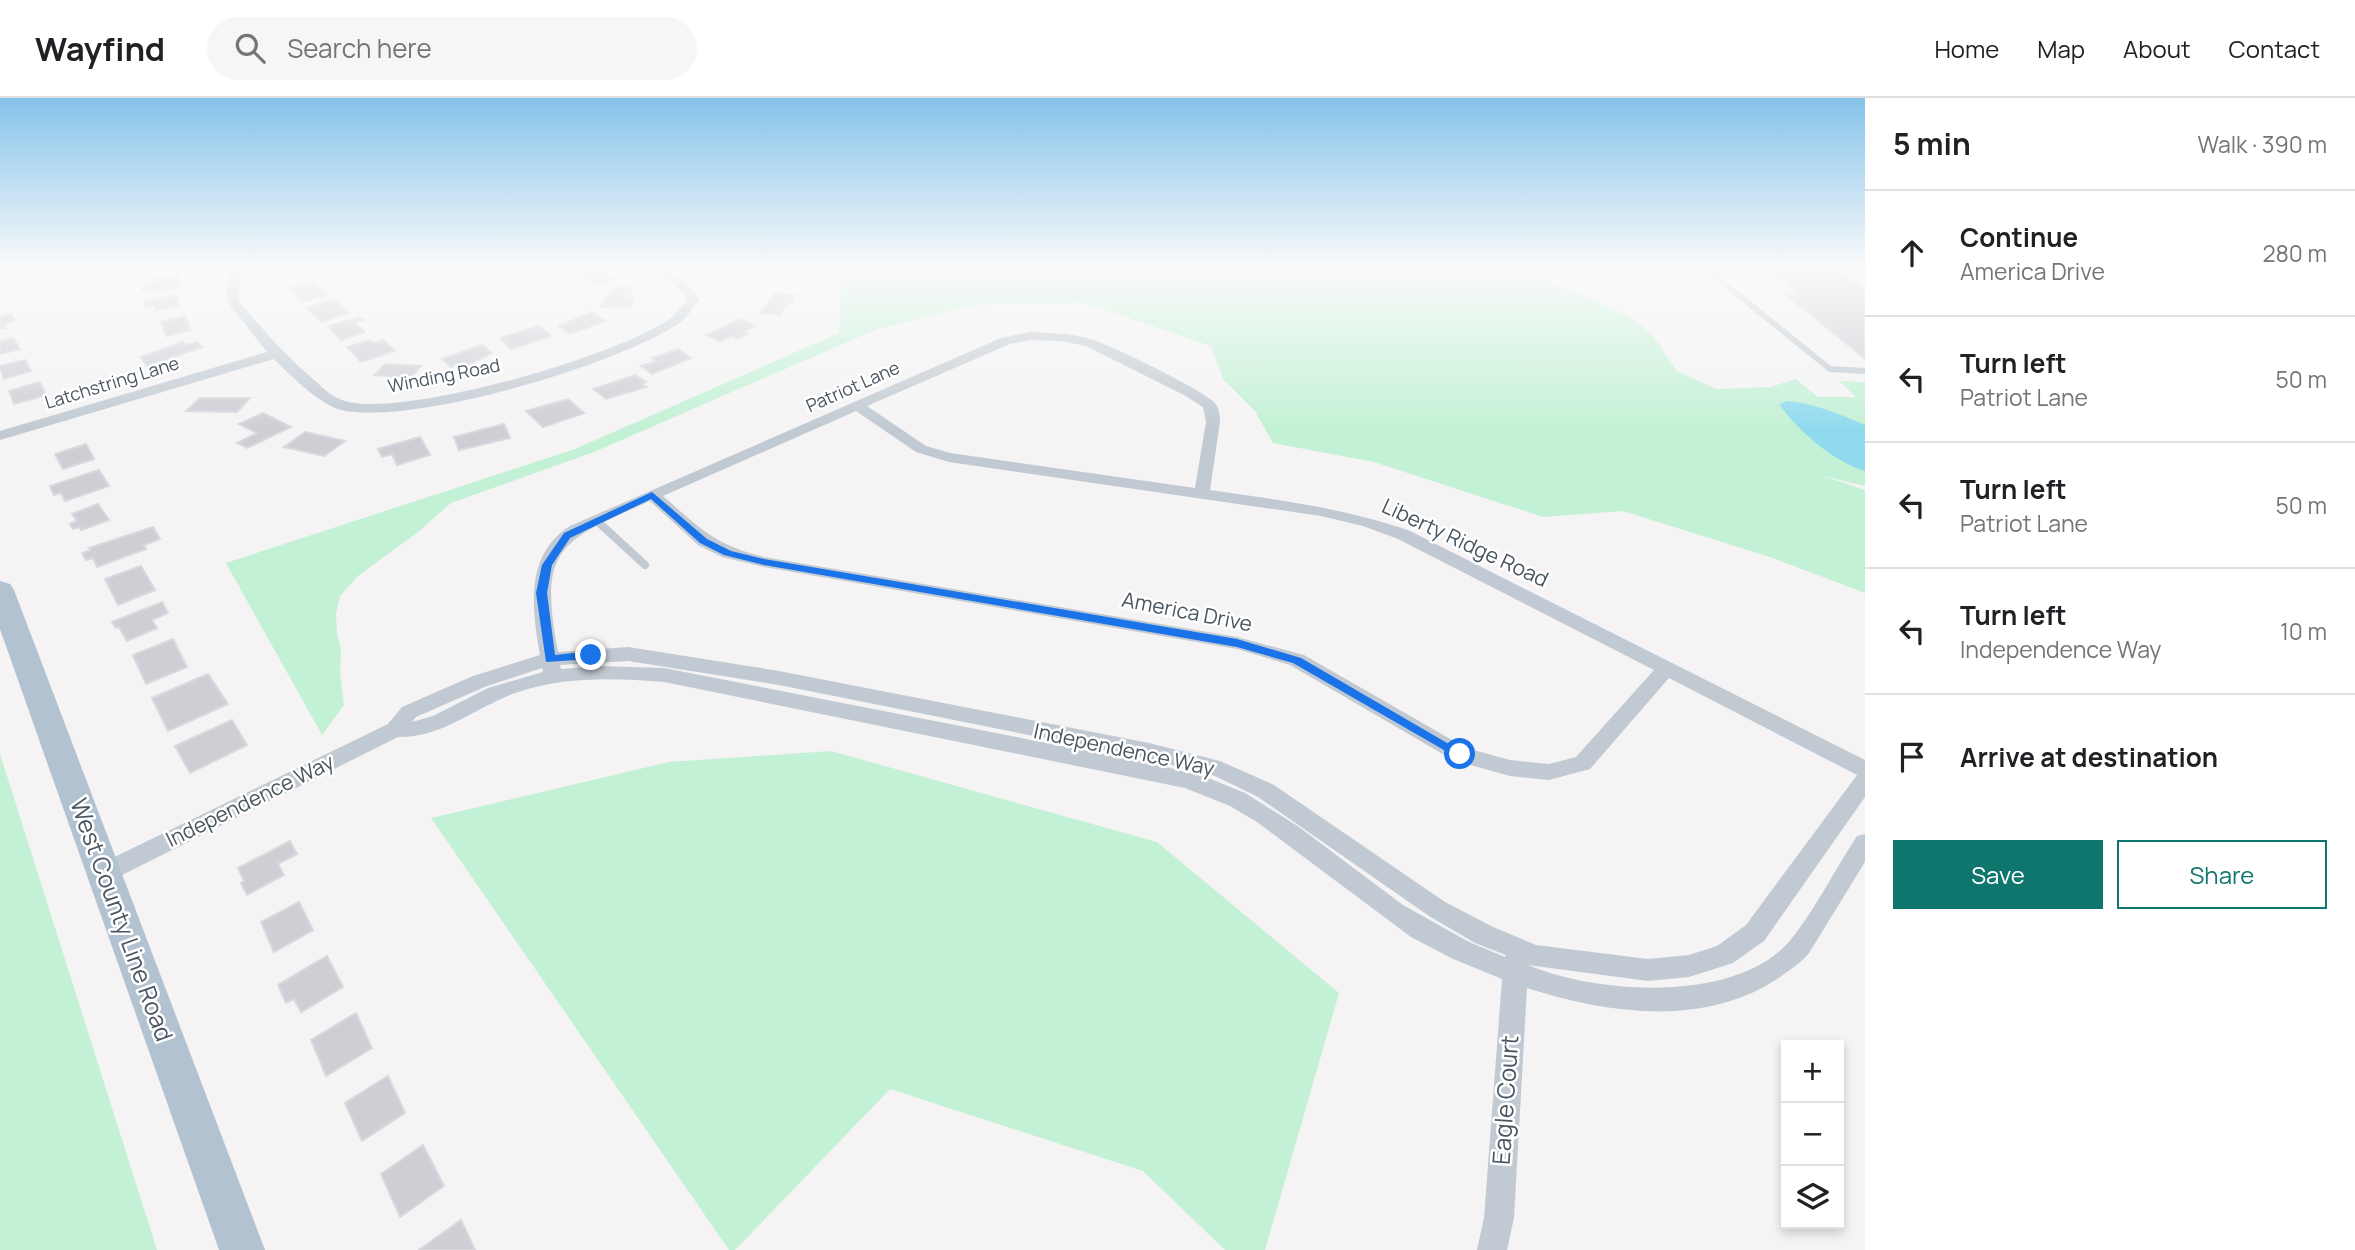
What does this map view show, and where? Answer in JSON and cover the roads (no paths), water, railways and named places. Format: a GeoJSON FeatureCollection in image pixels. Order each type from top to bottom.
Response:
{"type":"FeatureCollection","features":[{"type":"Feature","properties":{"kind":"main road","name":"West County Line Road"},"geometry":{"type":"LineString","coordinates":[[0,590],[242,1250]]}},
{"type":"Feature","properties":{"kind":"street"},"geometry":{"type":"LineString","coordinates":[[250,322],[276,354]]}},
{"type":"Feature","properties":{"kind":"street","name":"Winding Road"},"geometry":{"type":"LineString","coordinates":[[276,354],[320,394],[344,406],[378,408],[450,398],[544,374],[620,348],[671,322]]}},
{"type":"Feature","properties":{"kind":"street","name":"Patriot Lane"},"geometry":{"type":"LineString","coordinates":[[551,667],[542,593],[547,565],[567,536],[652,495],[1006,341],[1030,336],[1060,337],[1090,343],[1189,392],[1209,405],[1213,422],[1202,494]]}},
{"type":"Feature","properties":{"kind":"street","name":"Latchstring Lane"},"geometry":{"type":"LineString","coordinates":[[0,436],[276,354]]}},
{"type":"Feature","properties":{"kind":"street","name":"Liberty Ridge Road"},"geometry":{"type":"LineString","coordinates":[[858,406],[921,449],[949,457],[1321,511],[1368,522],[1404,535],[1865,769]]}},
{"type":"Feature","properties":{"kind":"street","name":"America Drive"},"geometry":{"type":"LineString","coordinates":[[652,495],[704,541],[728,553],[764,562],[1237,643],[1297,660],[1460,754],[1510,768],[1549,772],[1583,762],[1667,668]]}},
{"type":"Feature","properties":{"kind":"street","name":"Independence Way"},"geometry":{"type":"LineString","coordinates":[[104,873],[395,729],[409,712],[480,681],[628,654],[707,665],[1149,751],[1220,769],[1266,791],[1312,820],[1358,856],[1437,909],[1484,935],[1516,961],[1564,988],[1624,998],[1664,1000],[1716,996],[1760,978],[1794,953],[1865,843]]}},
{"type":"Feature","properties":{"kind":"street","name":"Independence Way"},"geometry":{"type":"LineString","coordinates":[[1516,961],[1535,956],[1648,970],[1689,966],[1724,955],[1755,933],[1865,780]]}},
{"type":"Feature","properties":{"kind":"street","name":"Eagle Court"},"geometry":{"type":"LineString","coordinates":[[1492,1250],[1499,1218],[1516,961]]}},
{"type":"Feature","properties":{"kind":"lane"},"geometry":{"type":"LineString","coordinates":[[1772,322],[1830,369],[1865,371]]}},
{"type":"Feature","properties":{"kind":"lane"},"geometry":{"type":"LineString","coordinates":[[596,520],[645,565]]}},
{"type":"Feature","properties":{"kind":"water"},"geometry":{"type":"Polygon","coordinates":[[[1788,401],[1818,407],[1865,425],[1865,471],[1841,461],[1806,435],[1779,404],[1788,401]]]}}]}
